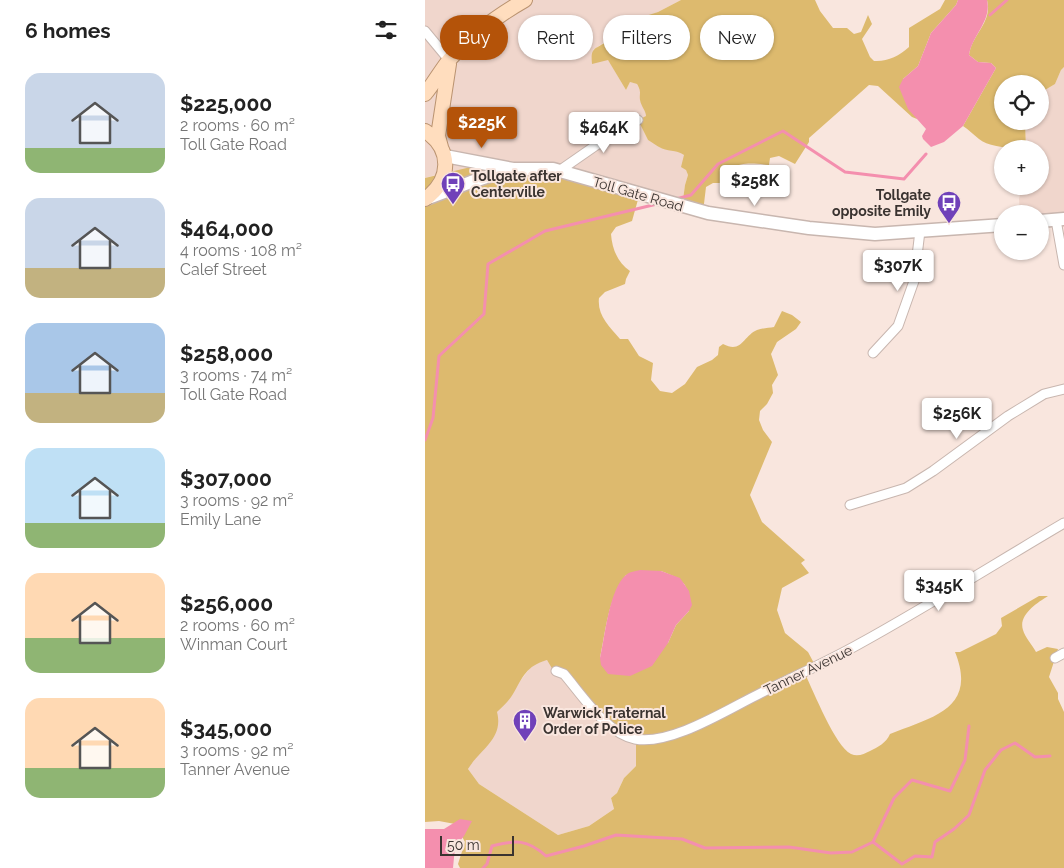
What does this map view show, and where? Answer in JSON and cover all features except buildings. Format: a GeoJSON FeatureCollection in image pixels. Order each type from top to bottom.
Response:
{"type":"FeatureCollection","features":[{"type":"Feature","properties":{"kind":"main road"},"geometry":{"type":"LineString","coordinates":[[501,15],[525,0]]}},
{"type":"Feature","properties":{"kind":"main road"},"geometry":{"type":"LineString","coordinates":[[425,94],[449,60]]}},
{"type":"Feature","properties":{"kind":"main road"},"geometry":{"type":"LineString","coordinates":[[425,199],[434,193],[442,182],[445,169],[443,151],[438,136],[449,60]]}},
{"type":"Feature","properties":{"kind":"main road"},"geometry":{"type":"LineString","coordinates":[[425,131],[433,136],[443,151]]}},
{"type":"Feature","properties":{"kind":"main road","name":"Toll Gate Road"},"geometry":{"type":"LineString","coordinates":[[443,151],[513,169],[553,169],[675,205],[722,216],[809,228],[866,234],[994,225]]}},
{"type":"Feature","properties":{"kind":"main road","name":"Toll Gate Road"},"geometry":{"type":"LineString","coordinates":[[425,199],[513,169]]}},
{"type":"Feature","properties":{"kind":"street"},"geometry":{"type":"LineString","coordinates":[[425,31],[440,49]]}},
{"type":"Feature","properties":{"kind":"street"},"geometry":{"type":"LineString","coordinates":[[559,171],[638,120]]}},
{"type":"Feature","properties":{"kind":"street"},"geometry":{"type":"LineString","coordinates":[[1060,220],[1064,265]]}},
{"type":"Feature","properties":{"kind":"street"},"geometry":{"type":"LineString","coordinates":[[873,353],[898,326],[914,281],[921,231]]}},
{"type":"Feature","properties":{"kind":"street"},"geometry":{"type":"LineString","coordinates":[[850,505],[905,488],[949,460],[1008,416],[1044,394],[1064,389]]}},
{"type":"Feature","properties":{"kind":"street","name":"Tanner Avenue"},"geometry":{"type":"LineString","coordinates":[[556,671],[564,674],[610,727],[633,739],[652,741],[708,720],[858,645],[932,603],[1064,523]]}},
{"type":"Feature","properties":{"kind":"street"},"geometry":{"type":"LineString","coordinates":[[1055,658],[1064,652]]}},
{"type":"Feature","properties":{"kind":"shaded area"},"geometry":{"type":"Polygon","coordinates":[[[425,0],[681,0],[649,15],[603,15],[603,43],[593,50],[603,56],[603,60],[609,60],[626,90],[630,82],[637,84],[641,93],[640,100],[647,114],[647,116],[638,120],[648,140],[659,147],[684,155],[688,175],[682,207],[641,196],[443,173],[425,178],[425,0]]]}},
{"type":"Feature","properties":{"kind":"shaded area"},"geometry":{"type":"Polygon","coordinates":[[[681,0],[815,0],[820,11],[833,28],[847,28],[854,34],[861,32],[868,15],[872,24],[862,39],[870,57],[874,61],[879,61],[893,58],[909,47],[909,28],[940,9],[945,0],[958,0],[956,5],[931,33],[918,66],[903,79],[917,119],[912,117],[878,86],[869,85],[809,138],[809,142],[795,164],[779,156],[770,158],[769,165],[741,164],[732,169],[728,183],[713,183],[706,187],[703,212],[682,207],[688,175],[686,170],[681,167],[684,155],[662,149],[648,140],[638,120],[646,116],[637,84],[630,82],[626,90],[608,60],[690,60],[690,15],[649,15],[681,0]]]}},
{"type":"Feature","properties":{"kind":"shaded area"},"geometry":{"type":"Polygon","coordinates":[[[958,0],[987,0],[987,15],[969,55],[978,62],[991,63],[996,68],[963,126],[944,142],[931,147],[922,136],[926,129],[908,109],[899,87],[903,79],[918,66],[931,33],[956,5],[958,0]]]}},
{"type":"Feature","properties":{"kind":"shaded area"},"geometry":{"type":"Polygon","coordinates":[[[987,0],[1064,0],[1064,67],[1055,84],[1049,88],[1049,75],[994,75],[994,130],[1025,130],[1026,140],[994,140],[994,146],[983,142],[963,126],[996,68],[991,63],[978,62],[969,55],[974,41],[985,22],[988,8],[987,0]]]}},
{"type":"Feature","properties":{"kind":"shaded area"},"geometry":{"type":"Polygon","coordinates":[[[603,44],[603,60],[608,60],[592,64],[593,51],[603,44]]]}},
{"type":"Feature","properties":{"kind":"shaded area"},"geometry":{"type":"Polygon","coordinates":[[[1064,67],[1064,221],[1049,222],[1049,205],[1019,205],[1019,199],[1020,195],[1049,195],[1049,140],[1026,140],[1025,130],[1049,130],[1049,88],[1055,84],[1064,67]]]}},
{"type":"Feature","properties":{"kind":"shaded area"},"geometry":{"type":"Polygon","coordinates":[[[507,163],[639,196],[632,221],[616,227],[611,234],[616,255],[630,271],[625,284],[605,292],[599,298],[599,304],[605,320],[620,339],[628,339],[639,356],[653,363],[651,380],[660,391],[672,393],[685,384],[697,367],[718,355],[719,347],[723,344],[729,347],[738,346],[757,330],[774,327],[782,311],[792,315],[801,322],[796,329],[777,342],[771,354],[778,375],[772,385],[773,393],[767,404],[760,411],[759,420],[763,430],[772,442],[750,495],[762,522],[805,560],[801,563],[809,573],[782,588],[777,610],[785,633],[808,652],[816,667],[805,674],[838,741],[851,754],[859,755],[868,752],[886,740],[890,734],[935,716],[947,708],[956,699],[960,686],[961,671],[955,652],[960,652],[996,634],[1002,626],[1001,618],[1039,596],[1048,596],[1029,610],[1023,619],[1022,625],[1025,635],[1036,652],[1047,647],[1058,649],[1049,677],[1058,693],[1058,699],[1064,712],[1064,868],[460,868],[458,864],[465,842],[455,824],[439,821],[425,822],[425,178],[475,166],[507,163]],[[661,571],[626,575],[611,604],[600,658],[668,643],[676,625],[689,611],[689,602],[687,589],[684,584],[661,571]],[[547,660],[534,665],[530,669],[510,699],[497,712],[498,721],[494,737],[468,769],[479,784],[558,835],[589,826],[614,809],[611,798],[617,793],[624,778],[636,766],[636,741],[607,725],[564,674],[553,670],[547,660]]]}},
{"type":"Feature","properties":{"kind":"shaded area"},"geometry":{"type":"Polygon","coordinates":[[[640,570],[661,571],[680,578],[689,591],[692,605],[676,625],[668,643],[652,666],[630,676],[608,674],[601,665],[600,658],[615,591],[626,575],[640,570]]]}},
{"type":"Feature","properties":{"kind":"shaded area"},"geometry":{"type":"Polygon","coordinates":[[[547,660],[636,741],[636,766],[624,778],[617,793],[611,798],[614,809],[589,826],[558,835],[479,784],[468,769],[497,712],[512,695],[533,664],[547,660]]]}},
{"type":"Feature","properties":{"kind":"shaded area"},"geometry":{"type":"Polygon","coordinates":[[[460,819],[472,821],[464,836],[455,847],[453,868],[425,868],[425,829],[444,829],[460,819]]]}},
{"type":"Feature","properties":{"kind":"waterway"},"geometry":{"type":"LineString","coordinates":[[990,15],[1007,0]]}},
{"type":"Feature","properties":{"kind":"waterway"},"geometry":{"type":"LineString","coordinates":[[676,199],[691,195],[718,164],[783,131],[845,172],[904,179],[926,154]]}},
{"type":"Feature","properties":{"kind":"waterway"},"geometry":{"type":"LineString","coordinates":[[425,440],[433,418],[439,356],[484,314],[488,264],[545,231],[657,204]]}},
{"type":"Feature","properties":{"kind":"waterway"},"geometry":{"type":"LineString","coordinates":[[483,868],[487,864],[492,846],[521,842],[533,846],[546,856],[616,835],[682,839],[705,848],[789,847],[831,853],[852,852],[873,842],[894,798],[912,780],[950,791],[965,760],[969,726]]}},
{"type":"Feature","properties":{"kind":"waterway"},"geometry":{"type":"LineString","coordinates":[[873,842],[902,864],[915,856],[932,857],[935,842],[954,829],[969,815],[985,770],[1001,750],[1015,743],[1035,757],[1050,756]]}},
{"type":"Feature","properties":{"kind":"place","name":"Tollgate after Centerville"},"geometry":{"type":"Point","coordinates":[453,205]}},
{"type":"Feature","properties":{"kind":"place","name":"Tollgate opposite Emily"},"geometry":{"type":"Point","coordinates":[949,224]}},
{"type":"Feature","properties":{"kind":"place","name":"Warwick Fraternal Order of Police"},"geometry":{"type":"Point","coordinates":[525,742]}}]}
